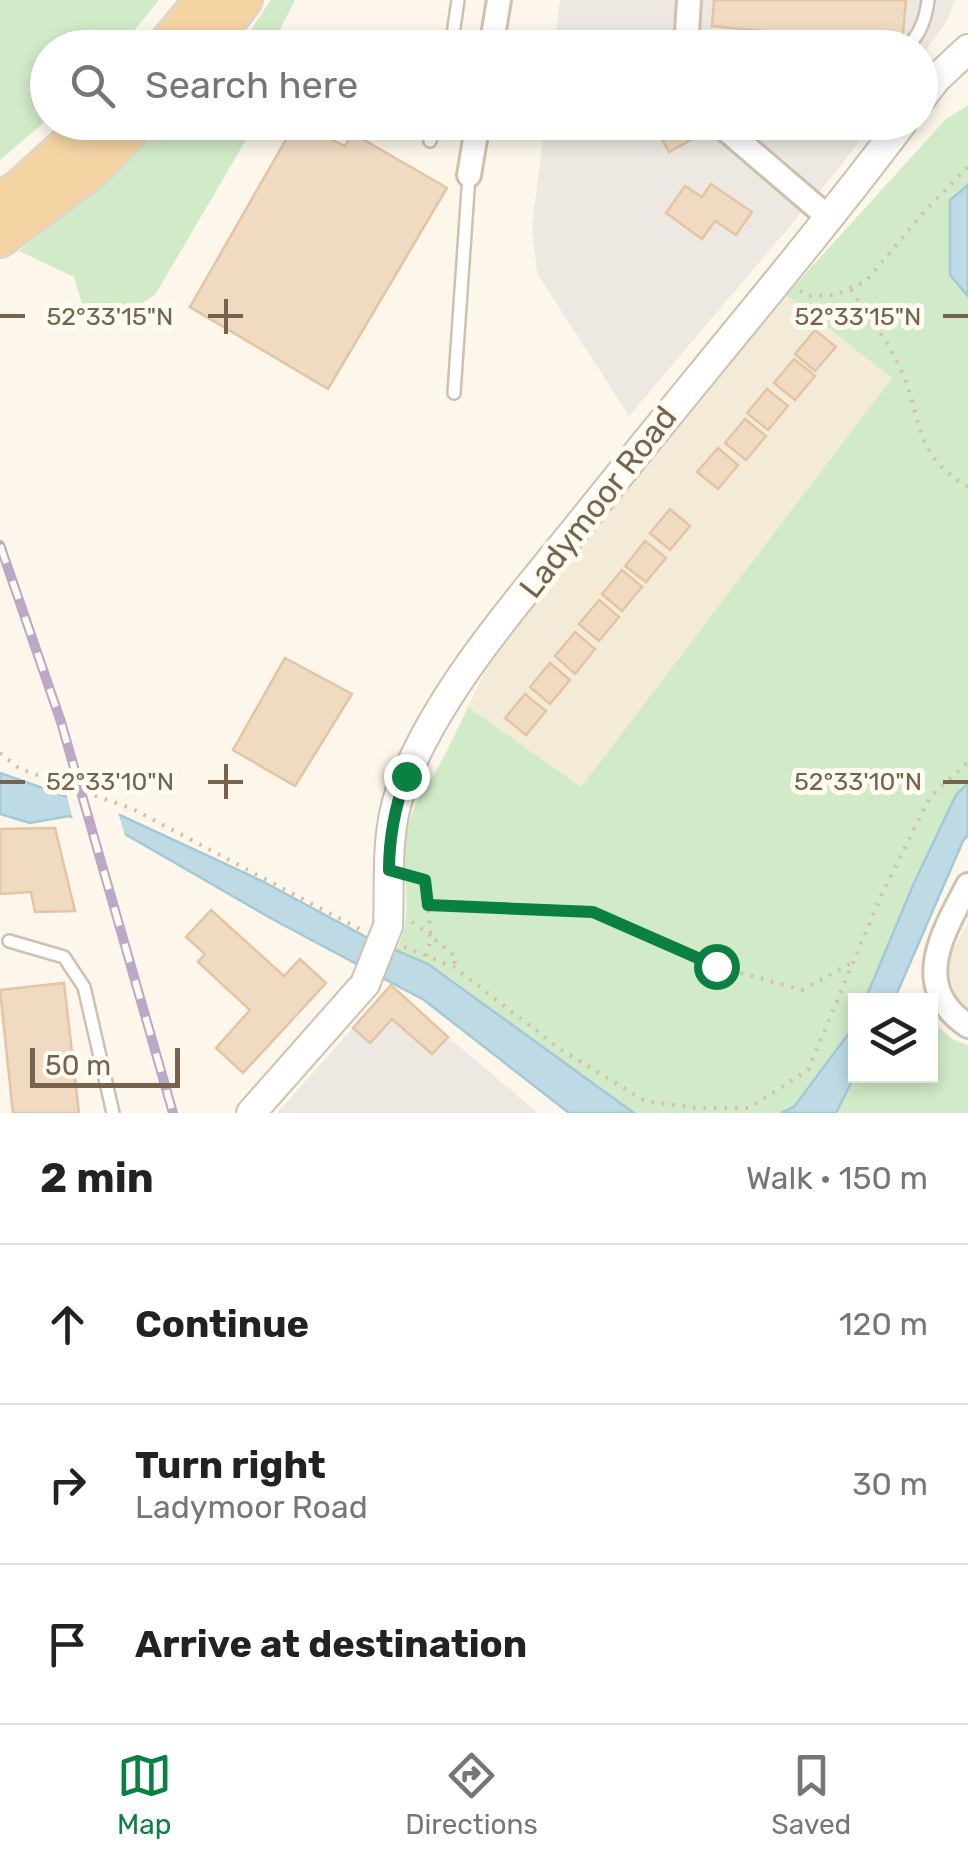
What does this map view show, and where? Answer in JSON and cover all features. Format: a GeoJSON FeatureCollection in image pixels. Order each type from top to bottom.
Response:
{"type":"FeatureCollection","features":[{"type":"Feature","properties":{"kind":"highway"},"geometry":{"type":"LineString","coordinates":[[178,30],[203,0]]}},
{"type":"Feature","properties":{"kind":"highway"},"geometry":{"type":"LineString","coordinates":[[221,30],[244,0]]}},
{"type":"Feature","properties":{"kind":"highway"},"geometry":{"type":"LineString","coordinates":[[7,215],[76,140]]}},
{"type":"Feature","properties":{"kind":"highway"},"geometry":{"type":"LineString","coordinates":[[7,215],[94,168],[121,140]]}},
{"type":"Feature","properties":{"kind":"street"},"geometry":{"type":"LineString","coordinates":[[494,30],[499,0]]}},
{"type":"Feature","properties":{"kind":"street"},"geometry":{"type":"LineString","coordinates":[[687,30],[689,0]]}},
{"type":"Feature","properties":{"kind":"street"},"geometry":{"type":"LineString","coordinates":[[938,77],[968,49]]}},
{"type":"Feature","properties":{"kind":"street"},"geometry":{"type":"LineString","coordinates":[[470,175],[475,140]]}},
{"type":"Feature","properties":{"kind":"street"},"geometry":{"type":"LineString","coordinates":[[741,140],[829,218]]}},
{"type":"Feature","properties":{"kind":"street","name":"Ladymoor Road"},"geometry":{"type":"LineString","coordinates":[[385,927],[389,843],[399,795],[428,732],[449,699],[544,568],[889,140]]}},
{"type":"Feature","properties":{"kind":"street"},"geometry":{"type":"LineString","coordinates":[[968,884],[941,937],[935,974],[942,1000],[968,1026]]}},
{"type":"Feature","properties":{"kind":"street"},"geometry":{"type":"LineString","coordinates":[[252,1113],[365,984],[385,927]]}},
{"type":"Feature","properties":{"kind":"lane"},"geometry":{"type":"LineString","coordinates":[[454,30],[458,0]]}},
{"type":"Feature","properties":{"kind":"lane"},"geometry":{"type":"LineString","coordinates":[[920,30],[927,15],[928,0]]}},
{"type":"Feature","properties":{"kind":"lane"},"geometry":{"type":"LineString","coordinates":[[454,393],[470,175]]}},
{"type":"Feature","properties":{"kind":"lane"},"geometry":{"type":"LineString","coordinates":[[10,941],[64,957],[84,987],[113,1113]]}},
{"type":"Feature","properties":{"kind":"path"},"geometry":{"type":"LineString","coordinates":[[778,278],[808,296],[836,295],[866,281],[923,213],[968,168]]}},
{"type":"Feature","properties":{"kind":"path"},"geometry":{"type":"LineString","coordinates":[[850,288],[901,370],[918,432],[942,472],[968,487]]}},
{"type":"Feature","properties":{"kind":"path"},"geometry":{"type":"LineString","coordinates":[[0,754],[20,770],[133,809],[385,927],[426,956],[454,967],[560,1049],[645,1101],[696,1108],[748,1108],[808,1070],[880,896],[930,796],[968,762]]}},
{"type":"Feature","properties":{"kind":"path"},"geometry":{"type":"LineString","coordinates":[[389,870],[425,880],[431,936],[426,956]]}},
{"type":"Feature","properties":{"kind":"path"},"geometry":{"type":"LineString","coordinates":[[428,905],[593,912],[716,966],[802,990],[856,961]]}},
{"type":"Feature","properties":{"kind":"path"},"geometry":{"type":"LineString","coordinates":[[385,927],[431,936],[456,957],[454,967]]}},
{"type":"Feature","properties":{"kind":"shaded area"},"geometry":{"type":"Polygon","coordinates":[[[560,0],[955,0],[938,33],[938,30],[556,30],[560,0]]]}},
{"type":"Feature","properties":{"kind":"shaded area"},"geometry":{"type":"Polygon","coordinates":[[[543,140],[860,140],[629,416],[537,273],[532,227],[543,140]]]}},
{"type":"Feature","properties":{"kind":"shaded area"},"geometry":{"type":"Polygon","coordinates":[[[786,295],[892,378],[581,787],[468,707],[490,661],[674,427],[786,295]]]}},
{"type":"Feature","properties":{"kind":"shaded area"},"geometry":{"type":"Polygon","coordinates":[[[968,922],[968,1009],[958,1002],[945,965],[968,922]]]}},
{"type":"Feature","properties":{"kind":"shaded area"},"geometry":{"type":"Polygon","coordinates":[[[391,985],[448,1037],[538,1113],[277,1113],[391,985]]]}},
{"type":"Feature","properties":{"kind":"green space"},"geometry":{"type":"Polygon","coordinates":[[[0,0],[159,0],[135,30],[30,30],[30,134],[0,160],[0,0]]]}},
{"type":"Feature","properties":{"kind":"green space"},"geometry":{"type":"Polygon","coordinates":[[[271,0],[295,0],[280,30],[251,30],[271,0]]]}},
{"type":"Feature","properties":{"kind":"green space"},"geometry":{"type":"Polygon","coordinates":[[[968,105],[968,783],[956,795],[914,883],[868,993],[848,993],[848,1037],[794,1107],[781,1113],[634,1113],[428,964],[396,950],[405,921],[405,841],[410,818],[468,707],[581,787],[892,378],[786,295],[927,140],[938,140],[938,128],[968,105]]]}},
{"type":"Feature","properties":{"kind":"green space"},"geometry":{"type":"Polygon","coordinates":[[[150,140],[246,140],[155,295],[128,311],[87,320],[74,277],[19,251],[150,140]]]}},
{"type":"Feature","properties":{"kind":"green space"},"geometry":{"type":"Polygon","coordinates":[[[938,1026],[952,1039],[968,1045],[968,1113],[836,1113],[852,1083],[938,1083],[938,1026]]]}},
{"type":"Feature","properties":{"kind":"water"},"geometry":{"type":"Polygon","coordinates":[[[968,185],[968,296],[950,275],[950,200],[968,185]]]}},
{"type":"Feature","properties":{"kind":"water"},"geometry":{"type":"Polygon","coordinates":[[[0,773],[122,816],[428,964],[634,1113],[569,1113],[424,1000],[123,833],[69,816],[30,823],[0,814],[0,773]]]}},
{"type":"Feature","properties":{"kind":"water"},"geometry":{"type":"Polygon","coordinates":[[[968,783],[968,835],[897,993],[868,993],[914,883],[956,795],[968,783]]]}},
{"type":"Feature","properties":{"kind":"water"},"geometry":{"type":"Polygon","coordinates":[[[848,1034],[851,1083],[836,1113],[781,1113],[794,1107],[848,1034]]]}},
{"type":"Feature","properties":{"kind":"pier"},"geometry":{"type":"Polygon","coordinates":[[[66,793],[117,809],[127,842],[74,823],[66,793]]]}},
{"type":"Feature","properties":{"kind":"building"},"geometry":{"type":"Polygon","coordinates":[[[714,0],[906,0],[903,30],[754,30],[712,26],[714,0]]]}},
{"type":"Feature","properties":{"kind":"building"},"geometry":{"type":"Polygon","coordinates":[[[286,140],[333,140],[345,146],[348,140],[364,140],[447,188],[328,389],[190,307],[286,140]]]}},
{"type":"Feature","properties":{"kind":"building"},"geometry":{"type":"Polygon","coordinates":[[[662,140],[691,140],[669,152],[662,140]]]}},
{"type":"Feature","properties":{"kind":"building"},"geometry":{"type":"Polygon","coordinates":[[[711,184],[752,212],[736,235],[715,221],[702,239],[666,213],[685,186],[702,197],[711,184]]]}},
{"type":"Feature","properties":{"kind":"building"},"geometry":{"type":"Polygon","coordinates":[[[815,330],[836,347],[815,371],[795,354],[815,330]]]}},
{"type":"Feature","properties":{"kind":"building"},"geometry":{"type":"Polygon","coordinates":[[[794,359],[815,376],[795,400],[774,383],[794,359]]]}},
{"type":"Feature","properties":{"kind":"building"},"geometry":{"type":"Polygon","coordinates":[[[767,389],[788,406],[768,430],[747,413],[767,389]]]}},
{"type":"Feature","properties":{"kind":"building"},"geometry":{"type":"Polygon","coordinates":[[[745,419],[766,436],[746,460],[725,443],[745,419]]]}},
{"type":"Feature","properties":{"kind":"building"},"geometry":{"type":"Polygon","coordinates":[[[718,448],[738,465],[718,489],[697,472],[718,448]]]}},
{"type":"Feature","properties":{"kind":"building"},"geometry":{"type":"Polygon","coordinates":[[[670,509],[690,526],[670,550],[650,533],[670,509]]]}},
{"type":"Feature","properties":{"kind":"building"},"geometry":{"type":"Polygon","coordinates":[[[645,541],[666,558],[646,582],[625,566],[645,541]]]}},
{"type":"Feature","properties":{"kind":"building"},"geometry":{"type":"Polygon","coordinates":[[[622,570],[642,587],[622,611],[602,594],[622,570]]]}},
{"type":"Feature","properties":{"kind":"building"},"geometry":{"type":"Polygon","coordinates":[[[599,600],[619,617],[599,641],[579,624],[599,600]]]}},
{"type":"Feature","properties":{"kind":"building"},"geometry":{"type":"Polygon","coordinates":[[[575,632],[595,649],[575,674],[555,656],[575,632]]]}},
{"type":"Feature","properties":{"kind":"building"},"geometry":{"type":"Polygon","coordinates":[[[285,658],[352,694],[295,786],[233,750],[285,658]]]}},
{"type":"Feature","properties":{"kind":"building"},"geometry":{"type":"Polygon","coordinates":[[[550,663],[570,680],[550,704],[530,687],[550,663]]]}},
{"type":"Feature","properties":{"kind":"building"},"geometry":{"type":"Polygon","coordinates":[[[525,694],[546,711],[526,735],[505,718],[525,694]]]}},
{"type":"Feature","properties":{"kind":"building"},"geometry":{"type":"Polygon","coordinates":[[[55,828],[75,911],[35,912],[31,892],[0,894],[0,829],[55,828]]]}},
{"type":"Feature","properties":{"kind":"building"},"geometry":{"type":"Polygon","coordinates":[[[211,910],[284,976],[300,959],[326,983],[243,1073],[216,1048],[250,1010],[198,962],[205,954],[186,937],[211,910]]]}},
{"type":"Feature","properties":{"kind":"building"},"geometry":{"type":"Polygon","coordinates":[[[64,983],[79,1113],[13,1113],[0,990],[64,983]]]}},
{"type":"Feature","properties":{"kind":"building"},"geometry":{"type":"Polygon","coordinates":[[[391,985],[448,1037],[432,1054],[392,1019],[370,1043],[353,1028],[391,985]]]}},
{"type":"Feature","properties":{"kind":"railway"},"geometry":{"type":"LineString","coordinates":[[0,545],[61,722],[173,1113]]}},
{"type":"Feature","properties":{"kind":"route"},"geometry":{"type":"LineString","coordinates":[[406,776],[394,815],[389,870],[425,880],[428,905],[593,912],[716,966]]}}]}
